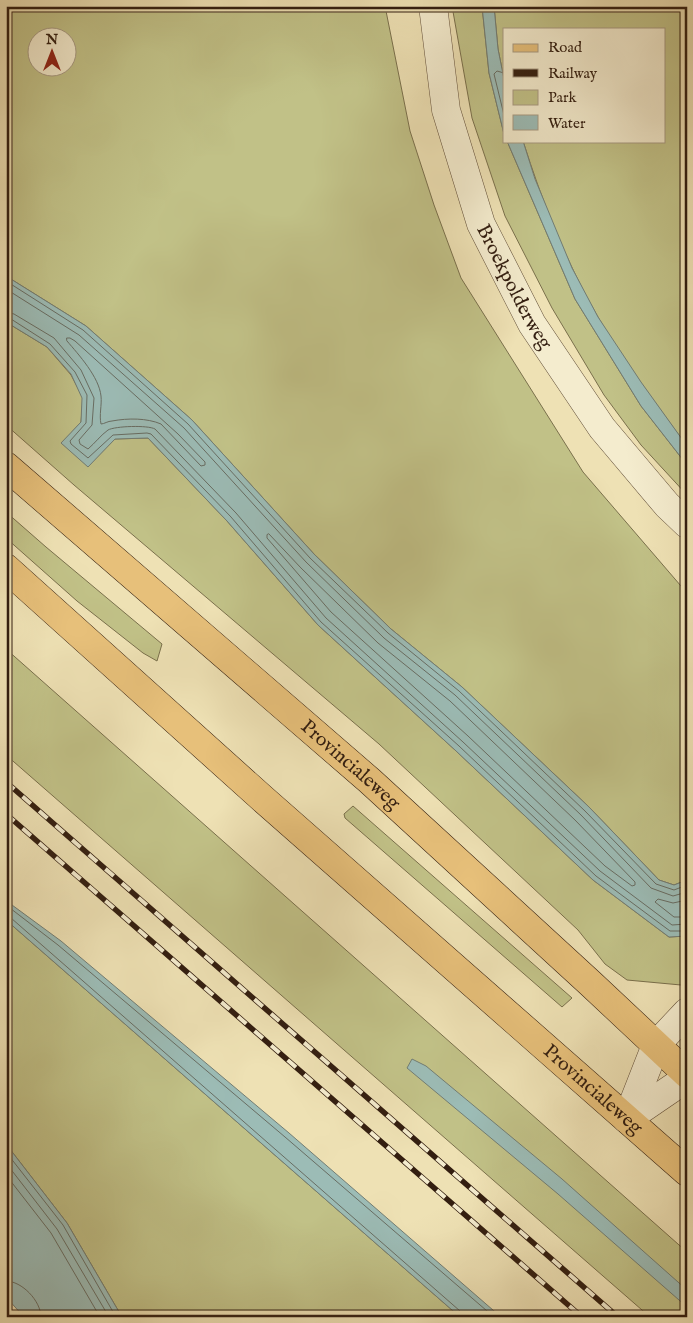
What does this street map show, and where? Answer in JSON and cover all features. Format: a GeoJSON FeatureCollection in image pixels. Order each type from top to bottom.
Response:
{"type":"FeatureCollection","features":[{"type":"Feature","properties":{"kind":"main road","name":"Provincialeweg"},"geometry":{"type":"LineString","coordinates":[[6,466],[370,781],[656,1045],[687,1076]]}},
{"type":"Feature","properties":{"kind":"main road","name":"Provincialeweg"},"geometry":{"type":"LineString","coordinates":[[6,568],[270,806],[687,1172]]}},
{"type":"Feature","properties":{"kind":"street","name":"Broekpolderweg"},"geometry":{"type":"LineString","coordinates":[[433,6],[446,110],[481,224],[532,324],[602,428],[667,505],[687,524]]}},
{"type":"Feature","properties":{"kind":"street"},"geometry":{"type":"LineString","coordinates":[[627,1119],[656,1045],[687,1012]]}},
{"type":"Feature","properties":{"kind":"street"},"geometry":{"type":"LineString","coordinates":[[627,1119],[687,1076]]}},
{"type":"Feature","properties":{"kind":"green space"},"geometry":{"type":"Polygon","coordinates":[[[6,6],[385,6],[410,131],[434,205],[461,278],[583,472],[687,593],[687,880],[674,885],[659,880],[589,807],[462,687],[391,629],[314,554],[192,420],[86,326],[6,276],[6,6]]]}},
{"type":"Feature","properties":{"kind":"green space"},"geometry":{"type":"Polygon","coordinates":[[[452,6],[482,6],[489,73],[503,130],[503,142],[507,142],[575,299],[641,406],[687,465],[687,495],[641,445],[604,395],[552,308],[505,216],[472,118],[452,6]]]}},
{"type":"Feature","properties":{"kind":"green space"},"geometry":{"type":"Polygon","coordinates":[[[494,6],[687,6],[687,446],[629,367],[586,296],[556,231],[523,142],[666,142],[666,28],[503,28],[503,74],[498,49],[494,6]]]}},
{"type":"Feature","properties":{"kind":"green space"},"geometry":{"type":"Polygon","coordinates":[[[6,322],[47,347],[71,375],[83,398],[81,422],[62,443],[88,466],[115,439],[148,438],[227,521],[318,625],[593,880],[669,937],[687,936],[687,981],[681,985],[627,980],[605,964],[578,930],[379,744],[6,425],[6,322]]]}},
{"type":"Feature","properties":{"kind":"green space"},"geometry":{"type":"Polygon","coordinates":[[[6,512],[162,644],[157,661],[143,653],[77,601],[6,538],[6,512]]]}},
{"type":"Feature","properties":{"kind":"green space"},"geometry":{"type":"Polygon","coordinates":[[[6,649],[687,1252],[687,1317],[650,1317],[6,755],[6,649]]]}},
{"type":"Feature","properties":{"kind":"green space"},"geometry":{"type":"Polygon","coordinates":[[[353,806],[572,998],[562,1007],[345,818],[344,814],[353,806]]]}},
{"type":"Feature","properties":{"kind":"green space"},"geometry":{"type":"Polygon","coordinates":[[[6,920],[460,1317],[122,1317],[67,1223],[6,1144],[6,920]]]}},
{"type":"Feature","properties":{"kind":"water"},"geometry":{"type":"Polygon","coordinates":[[[482,6],[494,6],[498,49],[503,74],[503,130],[489,73],[482,6]]]}},
{"type":"Feature","properties":{"kind":"water"},"geometry":{"type":"Polygon","coordinates":[[[507,142],[523,142],[535,179],[572,268],[598,317],[641,382],[687,446],[687,465],[641,406],[575,299],[507,142]]]}},
{"type":"Feature","properties":{"kind":"water"},"geometry":{"type":"Polygon","coordinates":[[[6,276],[86,326],[192,420],[314,554],[391,629],[462,687],[589,807],[659,880],[674,885],[687,880],[687,936],[669,937],[593,880],[318,625],[227,521],[148,438],[115,439],[88,467],[61,443],[81,422],[82,398],[71,374],[47,347],[6,322],[6,276]]]}},
{"type":"Feature","properties":{"kind":"water"},"geometry":{"type":"Polygon","coordinates":[[[6,897],[12,905],[61,941],[289,1133],[501,1317],[460,1317],[6,920],[6,897]]]}},
{"type":"Feature","properties":{"kind":"water"},"geometry":{"type":"Polygon","coordinates":[[[412,1059],[426,1066],[562,1179],[687,1290],[687,1307],[558,1194],[407,1068],[412,1059]]]}},
{"type":"Feature","properties":{"kind":"water"},"geometry":{"type":"Polygon","coordinates":[[[6,1144],[67,1223],[122,1317],[24,1317],[6,1297],[6,1144]]]}},
{"type":"Feature","properties":{"kind":"railway"},"geometry":{"type":"LineString","coordinates":[[6,782],[618,1317]]}},
{"type":"Feature","properties":{"kind":"railway"},"geometry":{"type":"LineString","coordinates":[[6,814],[582,1317]]}}]}
